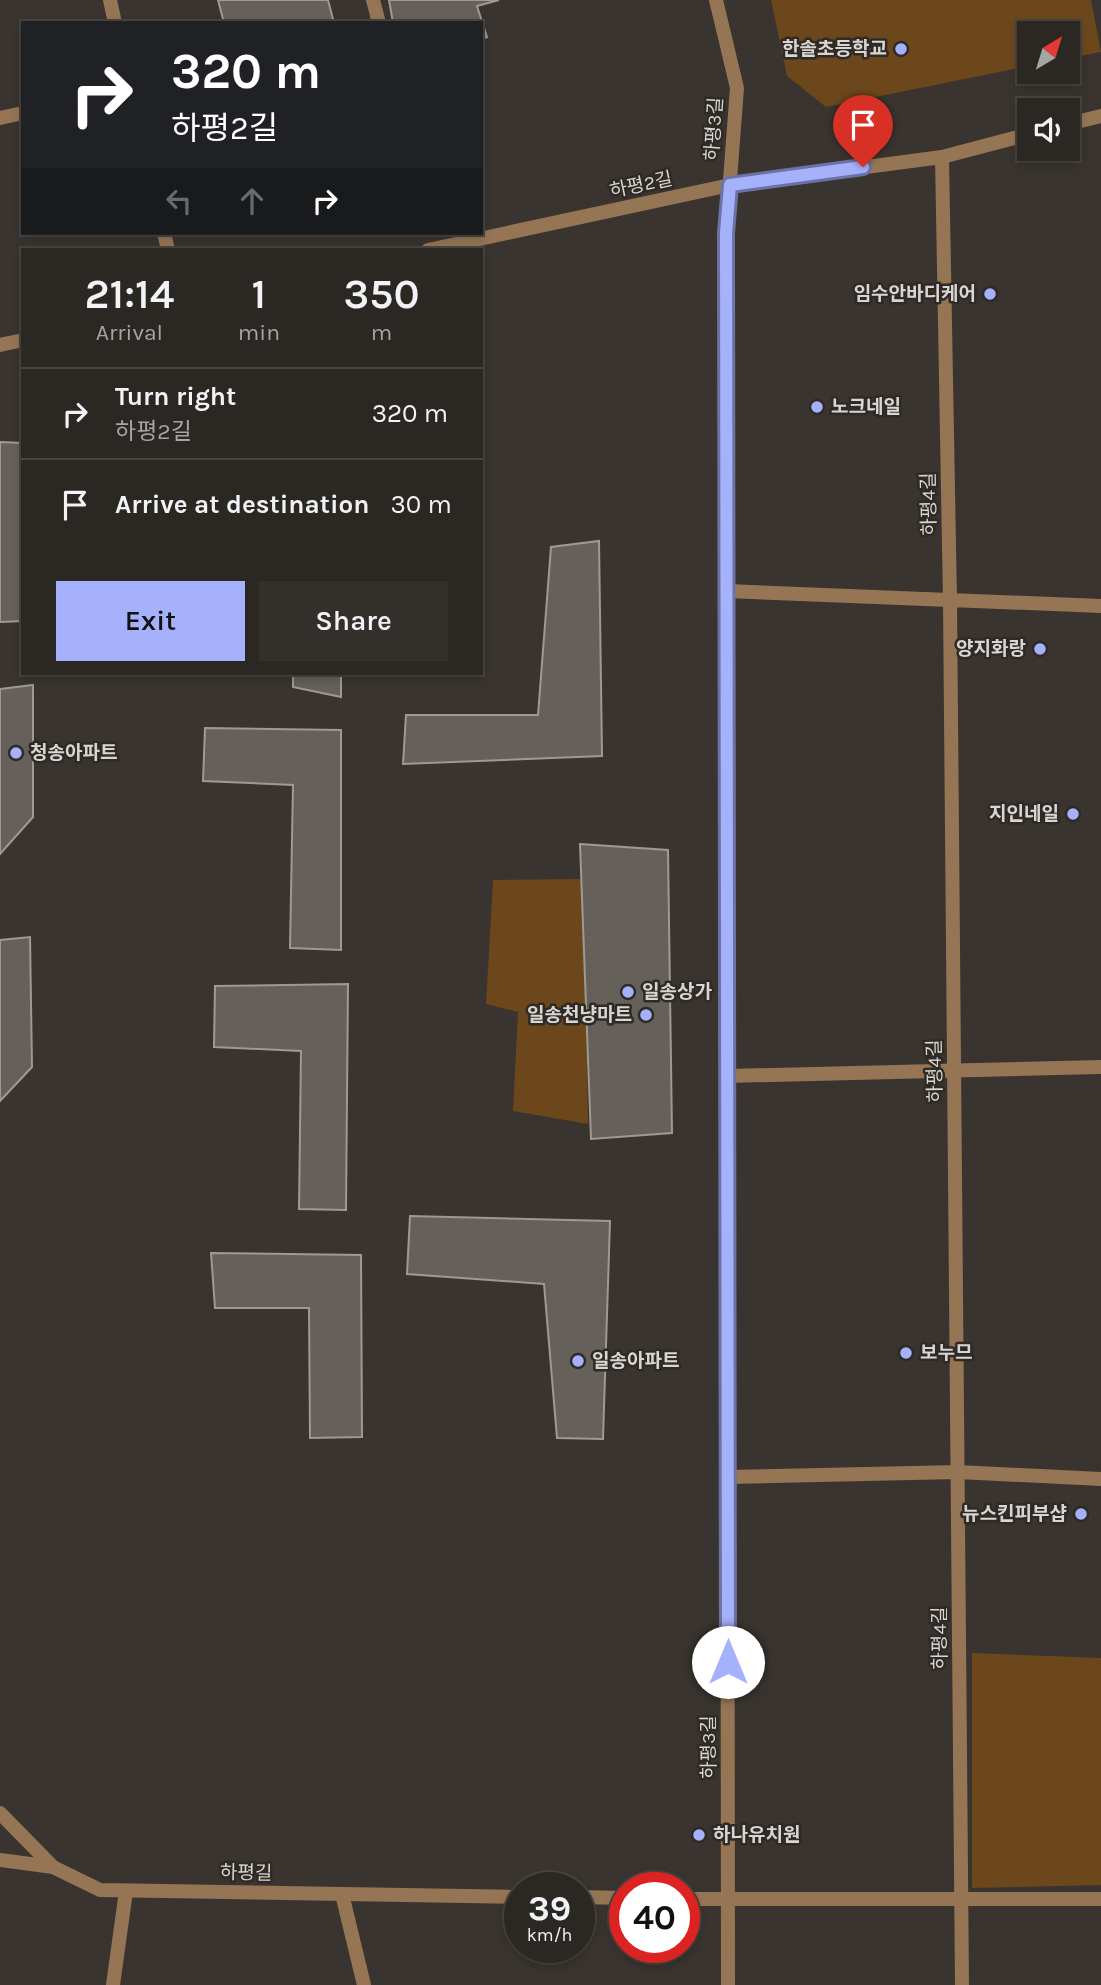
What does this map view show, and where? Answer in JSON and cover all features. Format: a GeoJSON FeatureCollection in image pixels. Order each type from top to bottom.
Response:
{"type":"FeatureCollection","features":[{"type":"Feature","properties":{"kind":"street"},"geometry":{"type":"LineString","coordinates":[[110,0],[115,21]]}},
{"type":"Feature","properties":{"kind":"street"},"geometry":{"type":"LineString","coordinates":[[373,0],[378,21]]}},
{"type":"Feature","properties":{"kind":"street","name":"하평3길"},"geometry":{"type":"LineString","coordinates":[[716,0],[737,88],[726,233],[728,1985]]}},
{"type":"Feature","properties":{"kind":"street"},"geometry":{"type":"LineString","coordinates":[[0,118],[21,113]]}},
{"type":"Feature","properties":{"kind":"street"},"geometry":{"type":"LineString","coordinates":[[1080,121],[1101,116]]}},
{"type":"Feature","properties":{"kind":"street","name":"하평2길"},"geometry":{"type":"LineString","coordinates":[[437,248],[730,185],[942,157],[1017,137]]}},
{"type":"Feature","properties":{"kind":"street","name":"하평4길"},"geometry":{"type":"LineString","coordinates":[[942,157],[950,601],[962,1985]]}},
{"type":"Feature","properties":{"kind":"street"},"geometry":{"type":"LineString","coordinates":[[0,345],[21,340]]}},
{"type":"Feature","properties":{"kind":"street"},"geometry":{"type":"LineString","coordinates":[[727,591],[1101,606]]}},
{"type":"Feature","properties":{"kind":"street"},"geometry":{"type":"LineString","coordinates":[[727,1076],[1101,1067]]}},
{"type":"Feature","properties":{"kind":"street"},"geometry":{"type":"LineString","coordinates":[[727,1477],[958,1472],[1101,1479]]}},
{"type":"Feature","properties":{"kind":"street","name":"하평길"},"geometry":{"type":"LineString","coordinates":[[0,1813],[53,1867],[100,1890],[504,1896]]}},
{"type":"Feature","properties":{"kind":"street"},"geometry":{"type":"LineString","coordinates":[[0,1860],[53,1867]]}},
{"type":"Feature","properties":{"kind":"street"},"geometry":{"type":"LineString","coordinates":[[113,1985],[126,1891]]}},
{"type":"Feature","properties":{"kind":"street"},"geometry":{"type":"LineString","coordinates":[[342,1894],[363,1985]]}},
{"type":"Feature","properties":{"kind":"street"},"geometry":{"type":"LineString","coordinates":[[700,1899],[1101,1899]]}},
{"type":"Feature","properties":{"kind":"shaded area","name":"한솔초등학교"},"geometry":{"type":"Polygon","coordinates":[[[771,0],[1091,0],[1101,52],[1080,56],[1080,21],[1017,21],[1017,68],[826,107],[787,76],[771,0]]]}},
{"type":"Feature","properties":{"kind":"shaded area"},"geometry":{"type":"Polygon","coordinates":[[[584,879],[588,1124],[513,1111],[518,1012],[486,1004],[493,880],[584,879]]]}},
{"type":"Feature","properties":{"kind":"shaded area"},"geometry":{"type":"Polygon","coordinates":[[[972,1653],[1101,1658],[1101,1885],[972,1888],[972,1653]]]}},
{"type":"Feature","properties":{"kind":"building"},"geometry":{"type":"Polygon","coordinates":[[[218,0],[328,0],[333,21],[223,21],[218,0]]]}},
{"type":"Feature","properties":{"kind":"building"},"geometry":{"type":"Polygon","coordinates":[[[389,0],[499,0],[477,6],[482,21],[393,21],[389,0]]]}},
{"type":"Feature","properties":{"kind":"building"},"geometry":{"type":"Polygon","coordinates":[[[0,442],[21,443],[21,621],[0,622],[0,442]]]}},
{"type":"Feature","properties":{"kind":"building"},"geometry":{"type":"Polygon","coordinates":[[[599,541],[602,756],[403,764],[406,715],[538,715],[551,547],[599,541]]]}},
{"type":"Feature","properties":{"kind":"building"},"geometry":{"type":"Polygon","coordinates":[[[293,675],[341,675],[341,697],[293,687],[293,675]]]}},
{"type":"Feature","properties":{"kind":"building","name":"청송아파트"},"geometry":{"type":"Polygon","coordinates":[[[33,685],[33,817],[0,854],[0,689],[33,685]]]}},
{"type":"Feature","properties":{"kind":"building"},"geometry":{"type":"Polygon","coordinates":[[[205,728],[341,730],[341,950],[290,948],[293,785],[203,781],[205,728]]]}},
{"type":"Feature","properties":{"kind":"building","name":"일송상가"},"geometry":{"type":"Polygon","coordinates":[[[580,844],[668,850],[672,1133],[591,1139],[580,844]]]}},
{"type":"Feature","properties":{"kind":"building"},"geometry":{"type":"Polygon","coordinates":[[[30,937],[32,1067],[0,1101],[0,940],[30,937]]]}},
{"type":"Feature","properties":{"kind":"building"},"geometry":{"type":"Polygon","coordinates":[[[348,984],[346,1210],[299,1209],[301,1051],[214,1047],[215,986],[348,984]]]}},
{"type":"Feature","properties":{"kind":"building","name":"일송아파트"},"geometry":{"type":"Polygon","coordinates":[[[410,1216],[610,1221],[603,1439],[557,1438],[544,1284],[407,1274],[410,1216]]]}},
{"type":"Feature","properties":{"kind":"building"},"geometry":{"type":"Polygon","coordinates":[[[211,1253],[361,1255],[362,1437],[310,1438],[309,1308],[215,1308],[211,1253]]]}},
{"type":"Feature","properties":{"kind":"place","name":"한솔초등학교"},"geometry":{"type":"Point","coordinates":[901,49]}},
{"type":"Feature","properties":{"kind":"place","name":"임수안바디케어"},"geometry":{"type":"Point","coordinates":[990,294]}},
{"type":"Feature","properties":{"kind":"place","name":"노크네일"},"geometry":{"type":"Point","coordinates":[817,407]}},
{"type":"Feature","properties":{"kind":"place","name":"양지화랑"},"geometry":{"type":"Point","coordinates":[1040,649]}},
{"type":"Feature","properties":{"kind":"place","name":"청송아파트"},"geometry":{"type":"Point","coordinates":[16,753]}},
{"type":"Feature","properties":{"kind":"place","name":"지인네일"},"geometry":{"type":"Point","coordinates":[1073,814]}},
{"type":"Feature","properties":{"kind":"place","name":"일송상가"},"geometry":{"type":"Point","coordinates":[628,992]}},
{"type":"Feature","properties":{"kind":"place","name":"일송천냥마트"},"geometry":{"type":"Point","coordinates":[646,1015]}},
{"type":"Feature","properties":{"kind":"place","name":"보누므"},"geometry":{"type":"Point","coordinates":[906,1353]}},
{"type":"Feature","properties":{"kind":"place","name":"일송아파트"},"geometry":{"type":"Point","coordinates":[578,1361]}},
{"type":"Feature","properties":{"kind":"place","name":"뉴스킨피부샵"},"geometry":{"type":"Point","coordinates":[1081,1514]}},
{"type":"Feature","properties":{"kind":"place","name":"하나유치원"},"geometry":{"type":"Point","coordinates":[699,1835]}},
{"type":"Feature","properties":{"kind":"route"},"geometry":{"type":"LineString","coordinates":[[728,1662],[726,233],[730,185],[863,167]]}}]}
